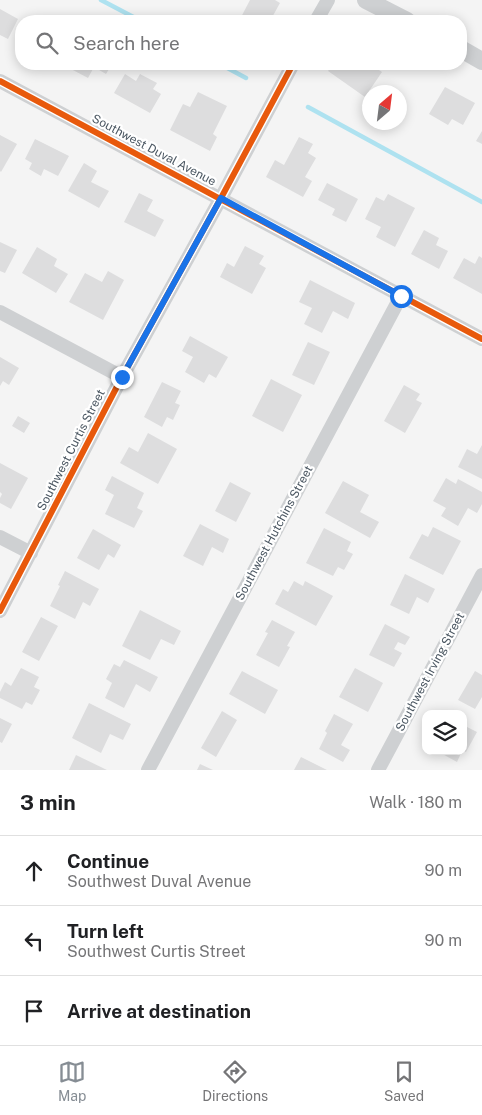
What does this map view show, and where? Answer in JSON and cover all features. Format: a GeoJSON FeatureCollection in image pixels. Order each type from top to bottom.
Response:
{"type":"FeatureCollection","features":[{"type":"Feature","properties":{"kind":"street"},"geometry":{"type":"LineString","coordinates":[[319,15],[328,0]]}},
{"type":"Feature","properties":{"kind":"street"},"geometry":{"type":"LineString","coordinates":[[366,0],[395,15]]}},
{"type":"Feature","properties":{"kind":"street"},"geometry":{"type":"LineString","coordinates":[[467,52],[482,61]]}},
{"type":"Feature","properties":{"kind":"street","name":"Southwest Curtis Street"},"geometry":{"type":"LineString","coordinates":[[0,611],[122,377],[290,70]]}},
{"type":"Feature","properties":{"kind":"street","name":"Southwest Duval Avenue"},"geometry":{"type":"LineString","coordinates":[[0,81],[482,339]]}},
{"type":"Feature","properties":{"kind":"street","name":"Southwest Hutchins Street"},"geometry":{"type":"LineString","coordinates":[[148,770],[401,296]]}},
{"type":"Feature","properties":{"kind":"street"},"geometry":{"type":"LineString","coordinates":[[0,312],[122,377]]}},
{"type":"Feature","properties":{"kind":"street"},"geometry":{"type":"LineString","coordinates":[[0,537],[31,553]]}},
{"type":"Feature","properties":{"kind":"street","name":"Southwest Irving Street"},"geometry":{"type":"LineString","coordinates":[[378,770],[482,575]]}},
{"type":"Feature","properties":{"kind":"building"},"geometry":{"type":"Polygon","coordinates":[[[250,0],[275,0],[280,3],[273,15],[242,15],[250,0]]]}},
{"type":"Feature","properties":{"kind":"building"},"geometry":{"type":"Polygon","coordinates":[[[0,9],[15,17],[15,25],[8,39],[0,35],[0,9]]]}},
{"type":"Feature","properties":{"kind":"building"},"geometry":{"type":"Polygon","coordinates":[[[73,70],[92,70],[88,78],[73,70]]]}},
{"type":"Feature","properties":{"kind":"building"},"geometry":{"type":"Polygon","coordinates":[[[99,70],[108,70],[106,74],[99,70]]]}},
{"type":"Feature","properties":{"kind":"building"},"geometry":{"type":"Polygon","coordinates":[[[329,70],[379,70],[382,72],[373,85],[362,85],[362,95],[329,70]]]}},
{"type":"Feature","properties":{"kind":"building"},"geometry":{"type":"Polygon","coordinates":[[[125,74],[136,81],[140,74],[157,83],[153,89],[161,94],[150,113],[114,93],[125,74]]]}},
{"type":"Feature","properties":{"kind":"building"},"geometry":{"type":"Polygon","coordinates":[[[445,87],[475,103],[463,125],[452,119],[448,125],[429,114],[445,87]]]}},
{"type":"Feature","properties":{"kind":"building"},"geometry":{"type":"Polygon","coordinates":[[[198,92],[227,106],[213,134],[217,137],[210,151],[170,130],[183,104],[190,107],[198,92]]]}},
{"type":"Feature","properties":{"kind":"building"},"geometry":{"type":"Polygon","coordinates":[[[482,131],[482,144],[476,141],[482,131]]]}},
{"type":"Feature","properties":{"kind":"building"},"geometry":{"type":"Polygon","coordinates":[[[0,135],[17,144],[1,172],[0,171],[0,135]]]}},
{"type":"Feature","properties":{"kind":"building"},"geometry":{"type":"Polygon","coordinates":[[[299,137],[313,144],[308,153],[316,158],[305,177],[312,181],[303,197],[266,177],[275,160],[284,165],[299,137]]]}},
{"type":"Feature","properties":{"kind":"building"},"geometry":{"type":"Polygon","coordinates":[[[35,139],[69,156],[58,176],[44,169],[41,176],[29,169],[32,163],[25,159],[35,139]]]}},
{"type":"Feature","properties":{"kind":"building"},"geometry":{"type":"Polygon","coordinates":[[[84,163],[97,171],[91,182],[109,191],[99,208],[68,191],[84,163]]]}},
{"type":"Feature","properties":{"kind":"building"},"geometry":{"type":"Polygon","coordinates":[[[327,183],[358,199],[346,222],[332,215],[335,209],[318,200],[327,183]]]}},
{"type":"Feature","properties":{"kind":"building"},"geometry":{"type":"Polygon","coordinates":[[[139,193],[153,200],[147,211],[164,220],[155,237],[124,222],[139,193]]]}},
{"type":"Feature","properties":{"kind":"building"},"geometry":{"type":"Polygon","coordinates":[[[388,194],[415,208],[395,247],[376,237],[381,227],[365,219],[376,197],[384,201],[388,194]]]}},
{"type":"Feature","properties":{"kind":"building"},"geometry":{"type":"Polygon","coordinates":[[[424,230],[439,238],[436,245],[448,251],[439,269],[411,254],[424,230]]]}},
{"type":"Feature","properties":{"kind":"building"},"geometry":{"type":"Polygon","coordinates":[[[0,242],[17,250],[5,273],[0,271],[0,242]]]}},
{"type":"Feature","properties":{"kind":"building"},"geometry":{"type":"Polygon","coordinates":[[[245,246],[264,256],[259,264],[266,268],[252,294],[220,277],[227,263],[234,267],[245,246]]]}},
{"type":"Feature","properties":{"kind":"building"},"geometry":{"type":"Polygon","coordinates":[[[37,247],[57,259],[54,266],[68,274],[56,293],[22,273],[37,247]]]}},
{"type":"Feature","properties":{"kind":"building"},"geometry":{"type":"Polygon","coordinates":[[[479,256],[482,258],[482,294],[453,278],[464,258],[475,264],[479,256]]]}},
{"type":"Feature","properties":{"kind":"building"},"geometry":{"type":"Polygon","coordinates":[[[108,271],[124,280],[103,320],[69,302],[85,273],[102,282],[108,271]]]}},
{"type":"Feature","properties":{"kind":"building"},"geometry":{"type":"Polygon","coordinates":[[[310,280],[355,303],[348,319],[333,311],[322,333],[304,324],[312,308],[299,302],[310,280]]]}},
{"type":"Feature","properties":{"kind":"building"},"geometry":{"type":"Polygon","coordinates":[[[190,336],[228,357],[216,378],[209,374],[204,383],[185,372],[193,357],[182,351],[190,336]]]}},
{"type":"Feature","properties":{"kind":"building"},"geometry":{"type":"Polygon","coordinates":[[[308,342],[330,352],[314,385],[292,375],[308,342]]]}},
{"type":"Feature","properties":{"kind":"building"},"geometry":{"type":"Polygon","coordinates":[[[0,357],[19,368],[9,385],[3,381],[0,386],[0,357]]]}},
{"type":"Feature","properties":{"kind":"building"},"geometry":{"type":"Polygon","coordinates":[[[271,379],[302,395],[283,432],[252,416],[271,379]]]}},
{"type":"Feature","properties":{"kind":"building"},"geometry":{"type":"Polygon","coordinates":[[[162,382],[181,391],[175,403],[180,405],[173,420],[167,417],[162,427],[144,417],[162,382]]]}},
{"type":"Feature","properties":{"kind":"building"},"geometry":{"type":"Polygon","coordinates":[[[404,385],[420,394],[416,400],[422,403],[405,433],[384,421],[404,385]]]}},
{"type":"Feature","properties":{"kind":"building"},"geometry":{"type":"Polygon","coordinates":[[[18,416],[30,423],[24,433],[12,426],[18,416]]]}},
{"type":"Feature","properties":{"kind":"building"},"geometry":{"type":"Polygon","coordinates":[[[148,433],[177,449],[158,484],[120,463],[129,447],[138,452],[148,433]]]}},
{"type":"Feature","properties":{"kind":"building"},"geometry":{"type":"Polygon","coordinates":[[[482,445],[482,479],[458,467],[467,449],[477,454],[482,445]]]}},
{"type":"Feature","properties":{"kind":"building"},"geometry":{"type":"Polygon","coordinates":[[[0,463],[28,478],[11,509],[0,503],[2,494],[0,492],[0,463]]]}},
{"type":"Feature","properties":{"kind":"building"},"geometry":{"type":"Polygon","coordinates":[[[112,476],[144,493],[137,508],[143,511],[134,528],[105,514],[114,495],[105,490],[112,476]]]}},
{"type":"Feature","properties":{"kind":"building"},"geometry":{"type":"Polygon","coordinates":[[[446,478],[456,484],[458,479],[482,492],[482,504],[477,513],[468,508],[458,526],[441,516],[446,508],[433,501],[446,478]]]}},
{"type":"Feature","properties":{"kind":"building"},"geometry":{"type":"Polygon","coordinates":[[[343,481],[369,495],[360,512],[379,522],[370,538],[325,513],[343,481]]]}},
{"type":"Feature","properties":{"kind":"building"},"geometry":{"type":"Polygon","coordinates":[[[230,482],[251,493],[236,522],[215,511],[230,482]]]}},
{"type":"Feature","properties":{"kind":"building"},"geometry":{"type":"Polygon","coordinates":[[[200,524],[229,539],[223,553],[212,547],[203,566],[183,556],[200,524]]]}},
{"type":"Feature","properties":{"kind":"building"},"geometry":{"type":"Polygon","coordinates":[[[433,527],[461,541],[443,575],[409,558],[422,534],[428,537],[433,527]]]}},
{"type":"Feature","properties":{"kind":"building"},"geometry":{"type":"Polygon","coordinates":[[[324,528],[351,542],[347,551],[353,554],[344,570],[338,567],[333,576],[306,563],[324,528]]]}},
{"type":"Feature","properties":{"kind":"building"},"geometry":{"type":"Polygon","coordinates":[[[93,529],[121,545],[114,558],[108,554],[99,570],[77,558],[93,529]]]}},
{"type":"Feature","properties":{"kind":"building"},"geometry":{"type":"Polygon","coordinates":[[[65,571],[99,589],[90,606],[83,602],[75,619],[50,606],[65,571]]]}},
{"type":"Feature","properties":{"kind":"building"},"geometry":{"type":"Polygon","coordinates":[[[405,574],[435,589],[428,603],[417,597],[409,614],[390,605],[405,574]]]}},
{"type":"Feature","properties":{"kind":"building"},"geometry":{"type":"Polygon","coordinates":[[[294,581],[303,586],[305,581],[333,596],[316,626],[275,604],[283,589],[288,592],[294,581]]]}},
{"type":"Feature","properties":{"kind":"building"},"geometry":{"type":"Polygon","coordinates":[[[140,610],[181,631],[174,645],[161,639],[150,660],[122,646],[140,610]]]}},
{"type":"Feature","properties":{"kind":"building"},"geometry":{"type":"Polygon","coordinates":[[[41,617],[58,626],[39,661],[22,652],[41,617]]]}},
{"type":"Feature","properties":{"kind":"building"},"geometry":{"type":"Polygon","coordinates":[[[272,620],[295,632],[287,646],[290,647],[279,667],[256,655],[268,633],[265,632],[272,620]]]}},
{"type":"Feature","properties":{"kind":"building"},"geometry":{"type":"Polygon","coordinates":[[[385,624],[410,637],[405,645],[398,642],[394,649],[402,653],[394,667],[369,655],[385,624]]]}},
{"type":"Feature","properties":{"kind":"building"},"geometry":{"type":"Polygon","coordinates":[[[124,660],[158,677],[150,692],[136,684],[124,708],[105,698],[112,683],[106,679],[114,664],[120,667],[124,660]]]}},
{"type":"Feature","properties":{"kind":"building"},"geometry":{"type":"Polygon","coordinates":[[[21,668],[39,677],[34,687],[40,690],[32,705],[26,702],[22,709],[0,698],[0,692],[5,682],[11,686],[21,668]]]}},
{"type":"Feature","properties":{"kind":"building"},"geometry":{"type":"Polygon","coordinates":[[[355,668],[383,683],[368,712],[339,697],[355,668]]]}},
{"type":"Feature","properties":{"kind":"building"},"geometry":{"type":"Polygon","coordinates":[[[242,671],[278,690],[265,714],[229,694],[242,671]]]}},
{"type":"Feature","properties":{"kind":"building"},"geometry":{"type":"Polygon","coordinates":[[[475,671],[482,675],[482,697],[475,709],[458,700],[475,671]]]}},
{"type":"Feature","properties":{"kind":"building"},"geometry":{"type":"Polygon","coordinates":[[[89,703],[131,724],[123,740],[110,734],[101,753],[72,738],[89,703]]]}},
{"type":"Feature","properties":{"kind":"building"},"geometry":{"type":"Polygon","coordinates":[[[222,711],[237,720],[216,757],[201,748],[222,711]]]}},
{"type":"Feature","properties":{"kind":"building"},"geometry":{"type":"Polygon","coordinates":[[[334,714],[353,724],[341,745],[350,750],[343,762],[319,749],[327,733],[325,731],[334,714]]]}},
{"type":"Feature","properties":{"kind":"building"},"geometry":{"type":"Polygon","coordinates":[[[0,718],[12,724],[2,743],[0,742],[0,718]]]}},
{"type":"Feature","properties":{"kind":"building"},"geometry":{"type":"Polygon","coordinates":[[[467,727],[477,732],[467,750],[467,727]]]}},
{"type":"Feature","properties":{"kind":"building"},"geometry":{"type":"Polygon","coordinates":[[[76,755],[107,770],[69,770],[76,755]]]}},
{"type":"Feature","properties":{"kind":"building"},"geometry":{"type":"Polygon","coordinates":[[[444,755],[460,755],[457,762],[444,755]]]}},
{"type":"Feature","properties":{"kind":"building"},"geometry":{"type":"Polygon","coordinates":[[[301,757],[327,770],[294,770],[301,757]]]}},
{"type":"Feature","properties":{"kind":"building"},"geometry":{"type":"Polygon","coordinates":[[[200,764],[213,770],[197,770],[200,764]]]}},
{"type":"Feature","properties":{"kind":"waterway"},"geometry":{"type":"LineString","coordinates":[[101,0],[130,15]]}},
{"type":"Feature","properties":{"kind":"waterway"},"geometry":{"type":"LineString","coordinates":[[231,70],[246,78]]}},
{"type":"Feature","properties":{"kind":"waterway"},"geometry":{"type":"LineString","coordinates":[[308,107],[482,202]]}},
{"type":"Feature","properties":{"kind":"cycle path"},"geometry":{"type":"LineString","coordinates":[[0,611],[122,377],[290,70]]}},
{"type":"Feature","properties":{"kind":"cycle path"},"geometry":{"type":"LineString","coordinates":[[0,81],[482,339]]}},
{"type":"Feature","properties":{"kind":"route"},"geometry":{"type":"LineString","coordinates":[[122,377],[221,198],[401,296]]}}]}
